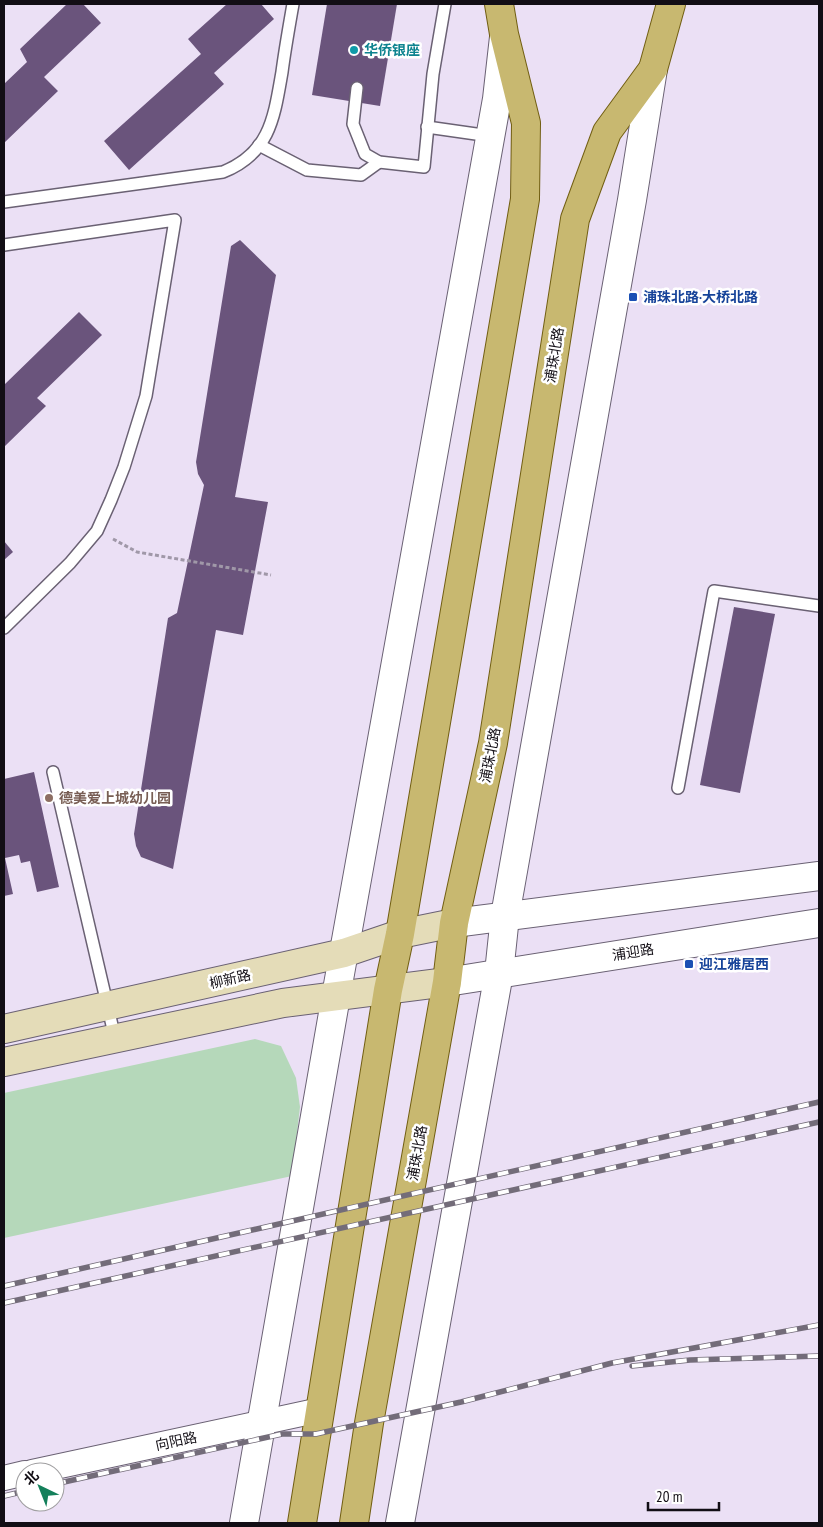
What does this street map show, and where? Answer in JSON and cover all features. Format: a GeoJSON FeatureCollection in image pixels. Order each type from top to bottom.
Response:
{"type":"FeatureCollection","features":[{"type":"Feature","properties":{"kind":"main road"},"geometry":{"type":"LineString","coordinates":[[302,1523],[388,990],[400,934],[526,198],[526,123],[504,34],[499,4]]}},
{"type":"Feature","properties":{"kind":"main road","name":"浦珠北路"},"geometry":{"type":"LineString","coordinates":[[354,1523],[447,982],[454,923],[493,743],[575,219],[608,132],[653,68],[671,4]]}},
{"type":"Feature","properties":{"kind":"main road","name":"柳新路"},"geometry":{"type":"LineString","coordinates":[[4,1029],[344,953],[400,934],[454,923]]}},
{"type":"Feature","properties":{"kind":"main road"},"geometry":{"type":"LineString","coordinates":[[4,1062],[283,1003],[447,982]]}},
{"type":"Feature","properties":{"kind":"street"},"geometry":{"type":"LineString","coordinates":[[244,1523],[336,996],[497,100],[504,34]]}},
{"type":"Feature","properties":{"kind":"street"},"geometry":{"type":"LineString","coordinates":[[400,1523],[498,974],[505,916],[632,200],[653,68]]}},
{"type":"Feature","properties":{"kind":"street"},"geometry":{"type":"LineString","coordinates":[[454,923],[819,876]]}},
{"type":"Feature","properties":{"kind":"street","name":"浦迎路"},"geometry":{"type":"LineString","coordinates":[[447,982],[819,923]]}},
{"type":"Feature","properties":{"kind":"street","name":"向阳路"},"geometry":{"type":"LineString","coordinates":[[65,1465],[320,1410]]}},
{"type":"Feature","properties":{"kind":"lane"},"geometry":{"type":"LineString","coordinates":[[4,202],[223,172],[236,167],[254,153],[265,137],[275,114],[293,4]]}},
{"type":"Feature","properties":{"kind":"lane"},"geometry":{"type":"LineString","coordinates":[[357,88],[353,124],[365,154],[379,162],[424,166],[433,74],[445,4]]}},
{"type":"Feature","properties":{"kind":"lane"},"geometry":{"type":"LineString","coordinates":[[428,127],[490,136]]}},
{"type":"Feature","properties":{"kind":"lane"},"geometry":{"type":"LineString","coordinates":[[259,145],[308,170],[361,175],[379,162]]}},
{"type":"Feature","properties":{"kind":"lane"},"geometry":{"type":"LineString","coordinates":[[4,245],[176,220],[146,396],[124,467],[111,500],[97,531],[70,563],[4,628]]}},
{"type":"Feature","properties":{"kind":"lane"},"geometry":{"type":"LineString","coordinates":[[678,788],[714,592],[819,606]]}},
{"type":"Feature","properties":{"kind":"lane"},"geometry":{"type":"LineString","coordinates":[[53,772],[115,1038]]}},
{"type":"Feature","properties":{"kind":"path"},"geometry":{"type":"LineString","coordinates":[[97,531],[137,552],[271,576]]}},
{"type":"Feature","properties":{"kind":"green space"},"geometry":{"type":"Polygon","coordinates":[[[255,1039],[281,1046],[296,1078],[300,1107],[292,1176],[4,1238],[4,1093],[255,1039]]]}},
{"type":"Feature","properties":{"kind":"building"},"geometry":{"type":"Polygon","coordinates":[[[67,4],[83,4],[101,23],[44,77],[58,91],[4,143],[4,84],[27,62],[20,49],[67,4]]]}},
{"type":"Feature","properties":{"kind":"building"},"geometry":{"type":"Polygon","coordinates":[[[227,4],[261,4],[274,19],[214,73],[224,84],[129,170],[104,141],[201,54],[188,39],[227,4]]]}},
{"type":"Feature","properties":{"kind":"building","name":"华侨银座"},"geometry":{"type":"Polygon","coordinates":[[[327,4],[397,4],[380,106],[312,95],[327,4]]]}},
{"type":"Feature","properties":{"kind":"building"},"geometry":{"type":"Polygon","coordinates":[[[240,240],[276,275],[235,497],[268,502],[243,635],[216,630],[173,869],[141,857],[136,846],[134,834],[168,618],[177,613],[204,485],[198,474],[196,462],[231,246],[240,240]]]}},
{"type":"Feature","properties":{"kind":"building"},"geometry":{"type":"Polygon","coordinates":[[[79,312],[102,335],[37,398],[46,406],[4,447],[4,385],[79,312]]]}},
{"type":"Feature","properties":{"kind":"building"},"geometry":{"type":"Polygon","coordinates":[[[4,541],[13,552],[4,560],[4,541]]]}},
{"type":"Feature","properties":{"kind":"building"},"geometry":{"type":"Polygon","coordinates":[[[734,607],[775,614],[740,793],[700,785],[734,607]]]}},
{"type":"Feature","properties":{"kind":"building"},"geometry":{"type":"Polygon","coordinates":[[[34,772],[59,887],[37,892],[30,861],[21,863],[19,855],[5,858],[13,894],[4,896],[4,779],[34,772]]]}},
{"type":"Feature","properties":{"kind":"railway"},"geometry":{"type":"LineString","coordinates":[[4,1286],[819,1102]]}},
{"type":"Feature","properties":{"kind":"railway"},"geometry":{"type":"LineString","coordinates":[[4,1303],[819,1122]]}},
{"type":"Feature","properties":{"kind":"railway"},"geometry":{"type":"LineString","coordinates":[[65,1482],[282,1434],[316,1434],[461,1402],[612,1363],[819,1325]]}},
{"type":"Feature","properties":{"kind":"railway"},"geometry":{"type":"LineString","coordinates":[[632,1366],[690,1360],[819,1356]]}},
{"type":"Feature","properties":{"kind":"railway"},"geometry":{"type":"LineString","coordinates":[[4,1496],[15,1493]]}},
{"type":"Feature","properties":{"kind":"place","name":"华侨银座"},"geometry":{"type":"Point","coordinates":[354,50]}},
{"type":"Feature","properties":{"kind":"place","name":"浦珠北路·大桥北路"},"geometry":{"type":"Point","coordinates":[633,297]}},
{"type":"Feature","properties":{"kind":"place","name":"德美爱上城幼儿园"},"geometry":{"type":"Point","coordinates":[49,798]}},
{"type":"Feature","properties":{"kind":"place","name":"迎江雅居西"},"geometry":{"type":"Point","coordinates":[689,964]}}]}
